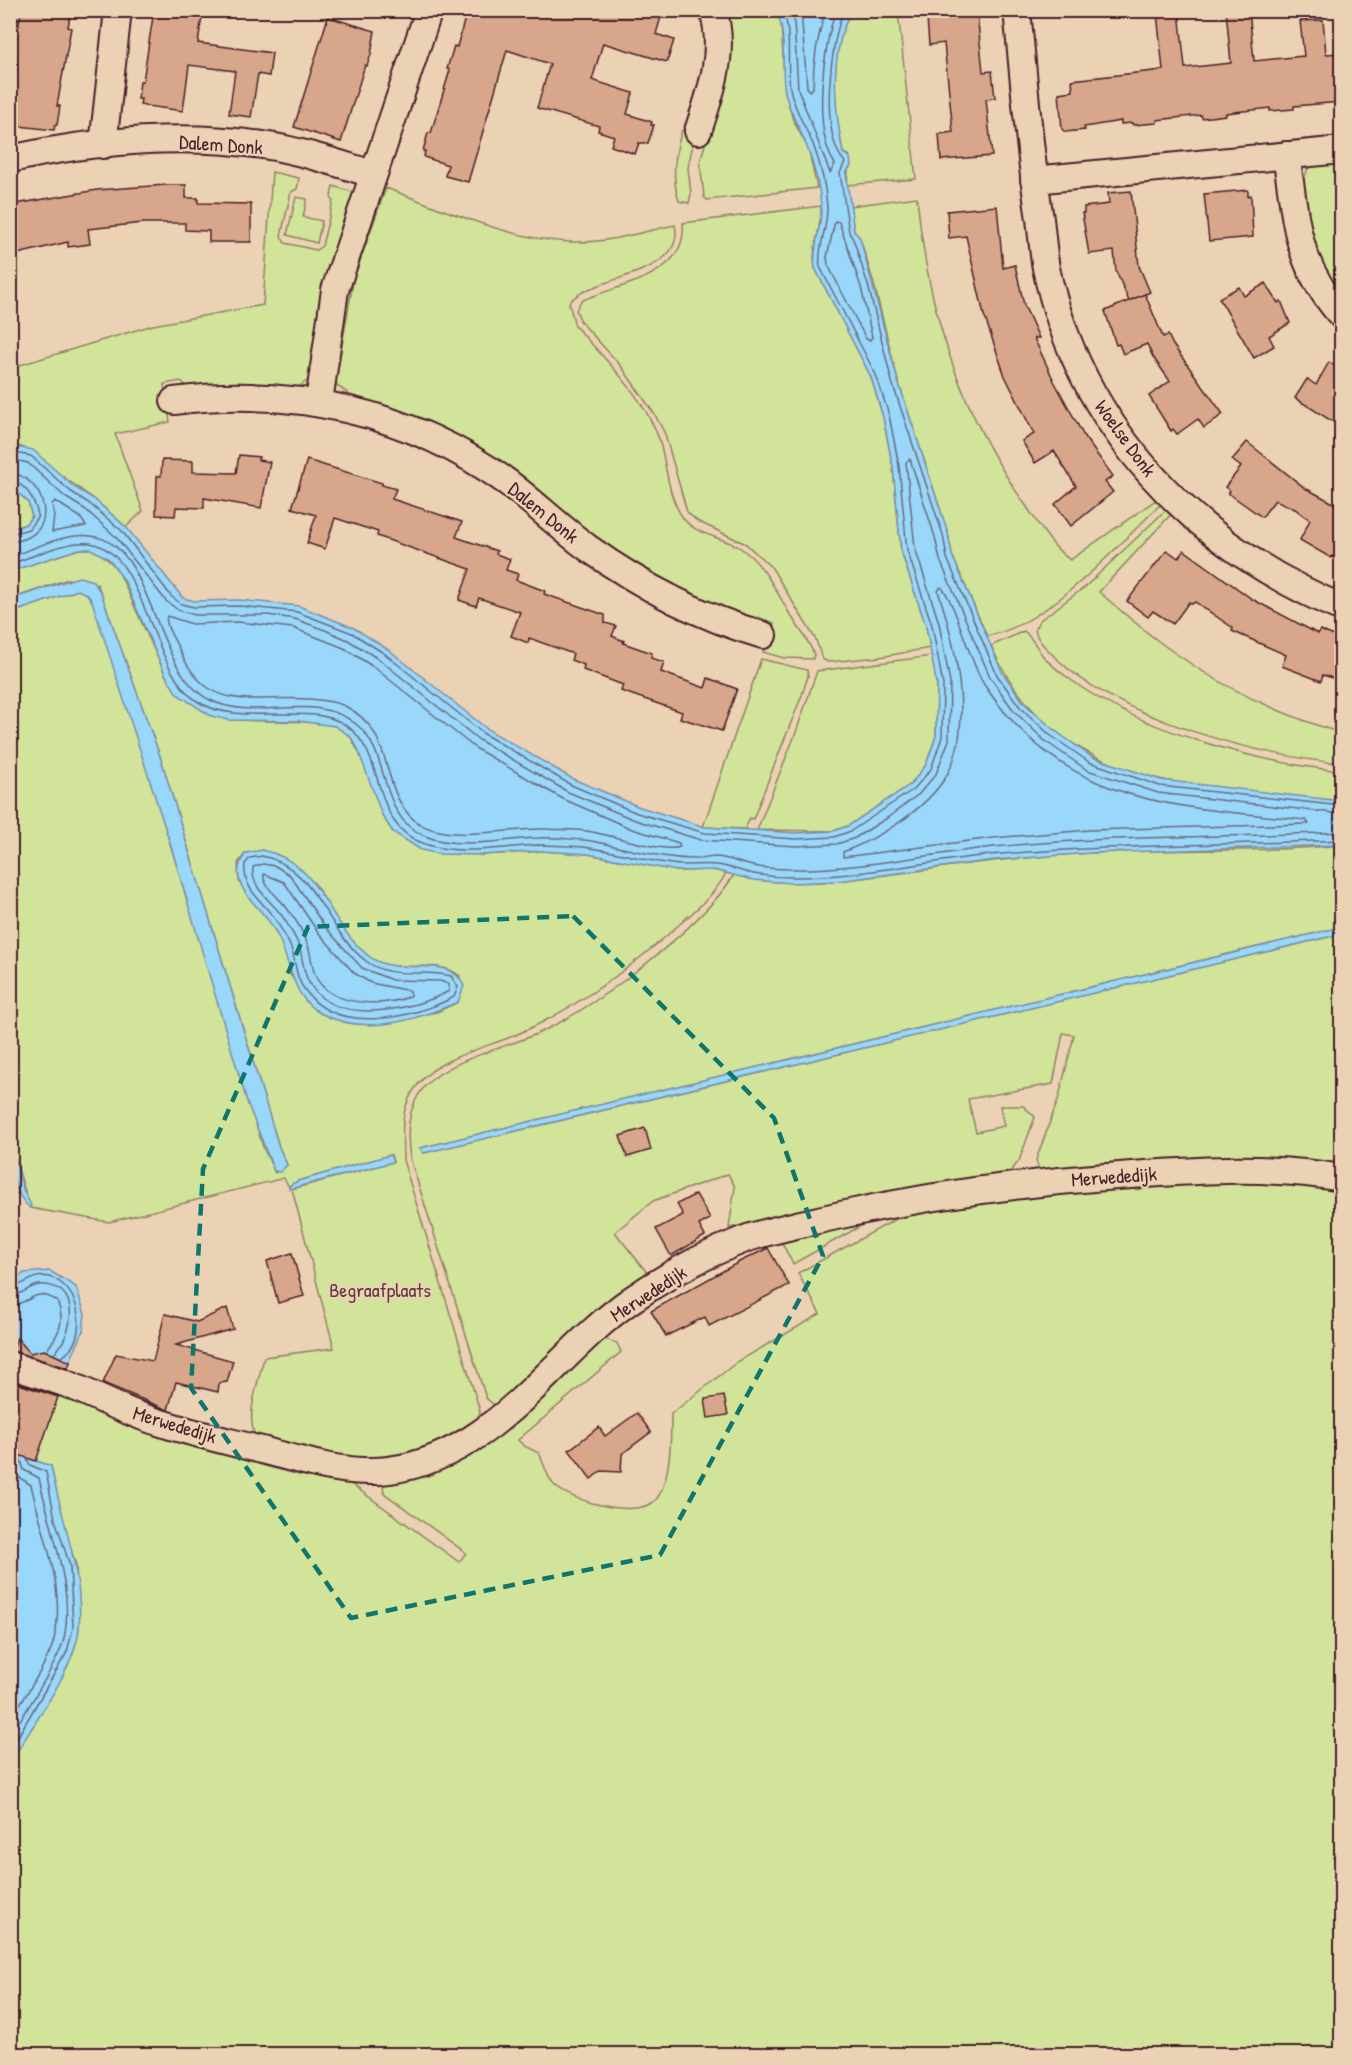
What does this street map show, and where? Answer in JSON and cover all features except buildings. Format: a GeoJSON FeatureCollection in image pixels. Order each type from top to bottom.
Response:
{"type":"FeatureCollection","features":[{"type":"Feature","properties":{"kind":"street"},"geometry":{"type":"LineString","coordinates":[[103,145],[118,10]]}},
{"type":"Feature","properties":{"kind":"street"},"geometry":{"type":"LineString","coordinates":[[319,402],[335,290],[372,174],[429,10]]}},
{"type":"Feature","properties":{"kind":"street"},"geometry":{"type":"LineString","coordinates":[[698,131],[710,95],[718,54],[718,36],[713,10]]}},
{"type":"Feature","properties":{"kind":"street","name":"Woelse Donk"},"geometry":{"type":"LineString","coordinates":[[1017,10],[1034,180],[1046,268],[1070,344],[1110,423],[1171,498],[1203,526],[1281,581],[1341,608]]}},
{"type":"Feature","properties":{"kind":"street","name":"Dalem Donk"},"geometry":{"type":"LineString","coordinates":[[10,159],[103,145],[216,140],[275,147],[372,174]]}},
{"type":"Feature","properties":{"kind":"street"},"geometry":{"type":"LineString","coordinates":[[1034,180],[1341,150]]}},
{"type":"Feature","properties":{"kind":"street"},"geometry":{"type":"LineString","coordinates":[[1286,155],[1293,212],[1303,257],[1324,294],[1341,316]]}},
{"type":"Feature","properties":{"kind":"street","name":"Dalem Donk"},"geometry":{"type":"LineString","coordinates":[[174,401],[250,396],[319,402],[390,422],[451,448],[506,482],[587,547],[627,573],[713,618],[763,635]]}},
{"type":"Feature","properties":{"kind":"street","name":"Merwededijk"},"geometry":{"type":"LineString","coordinates":[[10,1365],[66,1384],[156,1422],[306,1462],[366,1471],[400,1468],[445,1454],[490,1428],[602,1323],[630,1301],[689,1266],[747,1239],[893,1203],[1013,1184],[1230,1170],[1270,1170],[1341,1178]]}},
{"type":"Feature","properties":{"kind":"highlighted area"},"geometry":{"type":"Polygon","coordinates":[[[573,916],[774,1118],[823,1256],[660,1555],[351,1618],[191,1388],[203,1169],[308,927],[573,916]]]}},
{"type":"Feature","properties":{"kind":"green space"},"geometry":{"type":"Polygon","coordinates":[[[722,11],[776,11],[781,22],[785,91],[793,120],[808,148],[817,188],[707,200],[704,197],[700,162],[718,99],[722,11]]]}},
{"type":"Feature","properties":{"kind":"green space"},"geometry":{"type":"Polygon","coordinates":[[[851,11],[898,11],[916,179],[847,185],[849,155],[843,153],[837,117],[835,81],[839,45],[851,11]]]}},
{"type":"Feature","properties":{"kind":"green space"},"geometry":{"type":"Polygon","coordinates":[[[682,130],[693,133],[694,138],[688,168],[691,194],[689,203],[679,201],[675,183],[677,147],[682,130]]]}},
{"type":"Feature","properties":{"kind":"green space"},"geometry":{"type":"Polygon","coordinates":[[[1341,162],[1341,298],[1315,253],[1304,218],[1302,201],[1308,168],[1341,162]]]}},
{"type":"Feature","properties":{"kind":"green space"},"geometry":{"type":"Polygon","coordinates":[[[272,172],[299,178],[297,189],[291,192],[281,236],[285,243],[316,250],[322,246],[333,201],[331,197],[333,186],[356,193],[312,372],[308,380],[297,388],[189,388],[181,381],[164,384],[170,422],[115,434],[143,511],[126,527],[94,499],[22,447],[11,446],[10,368],[153,325],[263,305],[272,172]]]}},
{"type":"Feature","properties":{"kind":"green space"},"geometry":{"type":"Polygon","coordinates":[[[386,188],[459,216],[534,238],[585,242],[608,240],[675,225],[675,242],[666,256],[652,266],[595,286],[569,303],[575,326],[623,379],[644,408],[659,439],[670,490],[683,518],[694,528],[739,547],[755,560],[809,643],[814,654],[813,659],[784,658],[763,652],[774,623],[758,617],[748,621],[683,594],[347,399],[348,393],[337,386],[336,379],[354,277],[386,188]]]}},
{"type":"Feature","properties":{"kind":"green space"},"geometry":{"type":"Polygon","coordinates":[[[296,197],[307,199],[303,217],[322,221],[317,243],[287,235],[296,197]]]}},
{"type":"Feature","properties":{"kind":"green space"},"geometry":{"type":"Polygon","coordinates":[[[917,197],[929,280],[951,360],[983,436],[1004,472],[1052,542],[1070,560],[1160,497],[1164,501],[1105,560],[1058,600],[1011,629],[987,636],[952,555],[948,533],[898,381],[874,284],[860,238],[854,231],[850,206],[917,197]]]}},
{"type":"Feature","properties":{"kind":"green space"},"geometry":{"type":"Polygon","coordinates":[[[821,206],[814,253],[815,268],[871,377],[883,417],[893,467],[901,551],[926,626],[930,648],[880,657],[828,662],[822,659],[816,640],[772,568],[746,544],[697,521],[687,512],[665,434],[655,415],[621,366],[581,322],[576,310],[581,301],[647,276],[662,267],[674,256],[682,241],[683,223],[821,206]]]}},
{"type":"Feature","properties":{"kind":"green space"},"geometry":{"type":"Polygon","coordinates":[[[11,486],[28,502],[32,516],[26,524],[11,529],[11,486]]]}},
{"type":"Feature","properties":{"kind":"green space"},"geometry":{"type":"Polygon","coordinates":[[[1169,507],[1174,511],[1099,592],[1155,639],[1214,678],[1255,700],[1341,733],[1341,763],[1308,759],[1231,743],[1151,716],[1082,679],[1056,658],[1040,641],[1035,629],[1039,621],[1085,587],[1169,507]]]}},
{"type":"Feature","properties":{"kind":"green space","name":"Begraafplaats"},"geometry":{"type":"Polygon","coordinates":[[[79,549],[91,549],[100,553],[117,568],[166,676],[229,720],[314,722],[335,726],[350,736],[365,764],[382,815],[393,832],[481,855],[542,851],[588,854],[677,871],[713,870],[726,873],[712,894],[694,912],[644,955],[605,984],[564,1011],[520,1033],[440,1065],[429,1073],[412,1092],[403,1120],[403,1160],[480,1411],[476,1424],[414,1456],[361,1461],[259,1442],[252,1423],[253,1401],[264,1357],[334,1348],[292,1189],[393,1162],[391,1155],[298,1181],[289,1187],[284,1178],[109,1222],[30,1208],[10,1142],[11,613],[78,590],[87,594],[92,601],[118,674],[263,1147],[275,1173],[287,1165],[279,1147],[161,759],[97,584],[68,579],[11,599],[11,571],[79,549]],[[246,853],[238,863],[239,881],[248,896],[270,922],[286,951],[291,976],[320,1013],[361,1024],[437,1012],[458,1002],[460,976],[441,967],[386,965],[376,961],[361,950],[347,935],[314,883],[292,871],[246,853]]]}},
{"type":"Feature","properties":{"kind":"green space"},"geometry":{"type":"Polygon","coordinates":[[[1024,631],[1049,663],[1060,672],[1098,698],[1130,714],[1164,729],[1237,752],[1309,767],[1341,771],[1341,801],[1187,785],[1139,773],[1095,756],[1054,730],[1020,694],[991,646],[1024,631]]]}},
{"type":"Feature","properties":{"kind":"green space"},"geometry":{"type":"Polygon","coordinates":[[[932,656],[937,686],[936,736],[926,765],[911,784],[848,826],[833,831],[757,830],[795,735],[817,671],[932,656]]]}},
{"type":"Feature","properties":{"kind":"green space"},"geometry":{"type":"Polygon","coordinates":[[[761,659],[807,670],[808,676],[802,695],[753,819],[750,818],[745,829],[703,827],[761,659]]]}},
{"type":"Feature","properties":{"kind":"green space"},"geometry":{"type":"Polygon","coordinates":[[[1341,845],[1341,927],[420,1148],[424,1153],[1341,934],[1341,1169],[1280,1159],[1211,1157],[1040,1173],[1036,1160],[1059,1097],[1074,1035],[1063,1033],[1053,1084],[968,1099],[976,1132],[1004,1126],[1000,1106],[1023,1106],[1035,1117],[1019,1161],[1011,1171],[1000,1177],[933,1186],[729,1228],[735,1187],[728,1174],[653,1201],[615,1232],[648,1274],[495,1406],[486,1398],[410,1158],[408,1129],[415,1101],[426,1085],[450,1068],[480,1054],[541,1032],[619,984],[673,941],[718,896],[734,875],[781,882],[829,882],[1070,854],[1279,849],[1341,845]]]}},
{"type":"Feature","properties":{"kind":"green space"},"geometry":{"type":"Polygon","coordinates":[[[10,1165],[20,1192],[11,1196],[10,1165]]]}},
{"type":"Feature","properties":{"kind":"green space"},"geometry":{"type":"Polygon","coordinates":[[[1257,1179],[1341,1188],[1339,1219],[1342,1237],[1341,2054],[11,2054],[10,1761],[73,1654],[79,1628],[76,1565],[61,1518],[51,1466],[36,1461],[58,1395],[154,1430],[340,1476],[459,1562],[466,1553],[384,1493],[383,1484],[386,1478],[433,1467],[602,1338],[617,1343],[621,1352],[518,1440],[524,1446],[539,1453],[550,1479],[564,1492],[591,1503],[638,1508],[650,1504],[658,1497],[666,1479],[671,1414],[737,1362],[820,1314],[798,1273],[911,1211],[1040,1191],[1257,1179]]]}},
{"type":"Feature","properties":{"kind":"green space"},"geometry":{"type":"Polygon","coordinates":[[[875,1218],[793,1264],[780,1239],[875,1218]]]}},
{"type":"Feature","properties":{"kind":"water"},"geometry":{"type":"Polygon","coordinates":[[[776,11],[851,11],[839,45],[835,80],[837,117],[843,153],[850,157],[851,166],[846,173],[854,231],[860,238],[898,381],[948,533],[952,555],[1002,672],[1024,703],[1054,730],[1092,757],[1161,780],[1341,801],[1341,845],[1091,853],[995,860],[838,881],[792,883],[753,880],[714,870],[677,871],[588,854],[542,851],[481,855],[441,854],[421,850],[393,832],[382,815],[357,747],[350,736],[335,726],[298,721],[229,720],[211,716],[177,694],[166,676],[124,580],[109,559],[91,549],[79,549],[11,571],[11,529],[26,524],[32,516],[28,502],[11,486],[11,446],[33,450],[74,487],[94,499],[126,527],[183,598],[195,601],[239,600],[299,606],[354,628],[389,650],[487,729],[573,779],[640,807],[705,827],[796,833],[833,831],[848,826],[911,784],[926,765],[936,736],[937,686],[926,626],[901,551],[893,467],[883,417],[871,377],[815,268],[821,217],[820,195],[810,154],[785,92],[782,30],[776,11]]]}},
{"type":"Feature","properties":{"kind":"water"},"geometry":{"type":"Polygon","coordinates":[[[79,577],[93,581],[101,593],[161,759],[279,1147],[287,1165],[280,1172],[274,1171],[247,1102],[170,843],[92,601],[87,594],[78,590],[11,613],[11,599],[79,577]]]}},
{"type":"Feature","properties":{"kind":"water"},"geometry":{"type":"Polygon","coordinates":[[[262,850],[283,857],[299,867],[322,895],[342,927],[370,957],[395,966],[436,967],[457,976],[464,986],[458,1002],[408,1020],[372,1025],[337,1020],[320,1013],[302,996],[277,934],[246,894],[240,882],[238,870],[246,853],[262,850]]]}},
{"type":"Feature","properties":{"kind":"water"},"geometry":{"type":"Polygon","coordinates":[[[1341,927],[1341,934],[424,1153],[420,1148],[1341,927]]]}},
{"type":"Feature","properties":{"kind":"water"},"geometry":{"type":"Polygon","coordinates":[[[10,1142],[24,1192],[31,1205],[30,1208],[16,1187],[10,1142]]]}},
{"type":"Feature","properties":{"kind":"water"},"geometry":{"type":"Polygon","coordinates":[[[390,1155],[393,1162],[289,1189],[290,1185],[298,1181],[390,1155]]]}},
{"type":"Feature","properties":{"kind":"water"},"geometry":{"type":"Polygon","coordinates":[[[50,1271],[76,1287],[85,1314],[83,1332],[70,1361],[66,1360],[33,1460],[51,1466],[75,1567],[80,1607],[79,1628],[76,1643],[62,1678],[11,1761],[10,1284],[24,1273],[50,1271]]]}}]}
